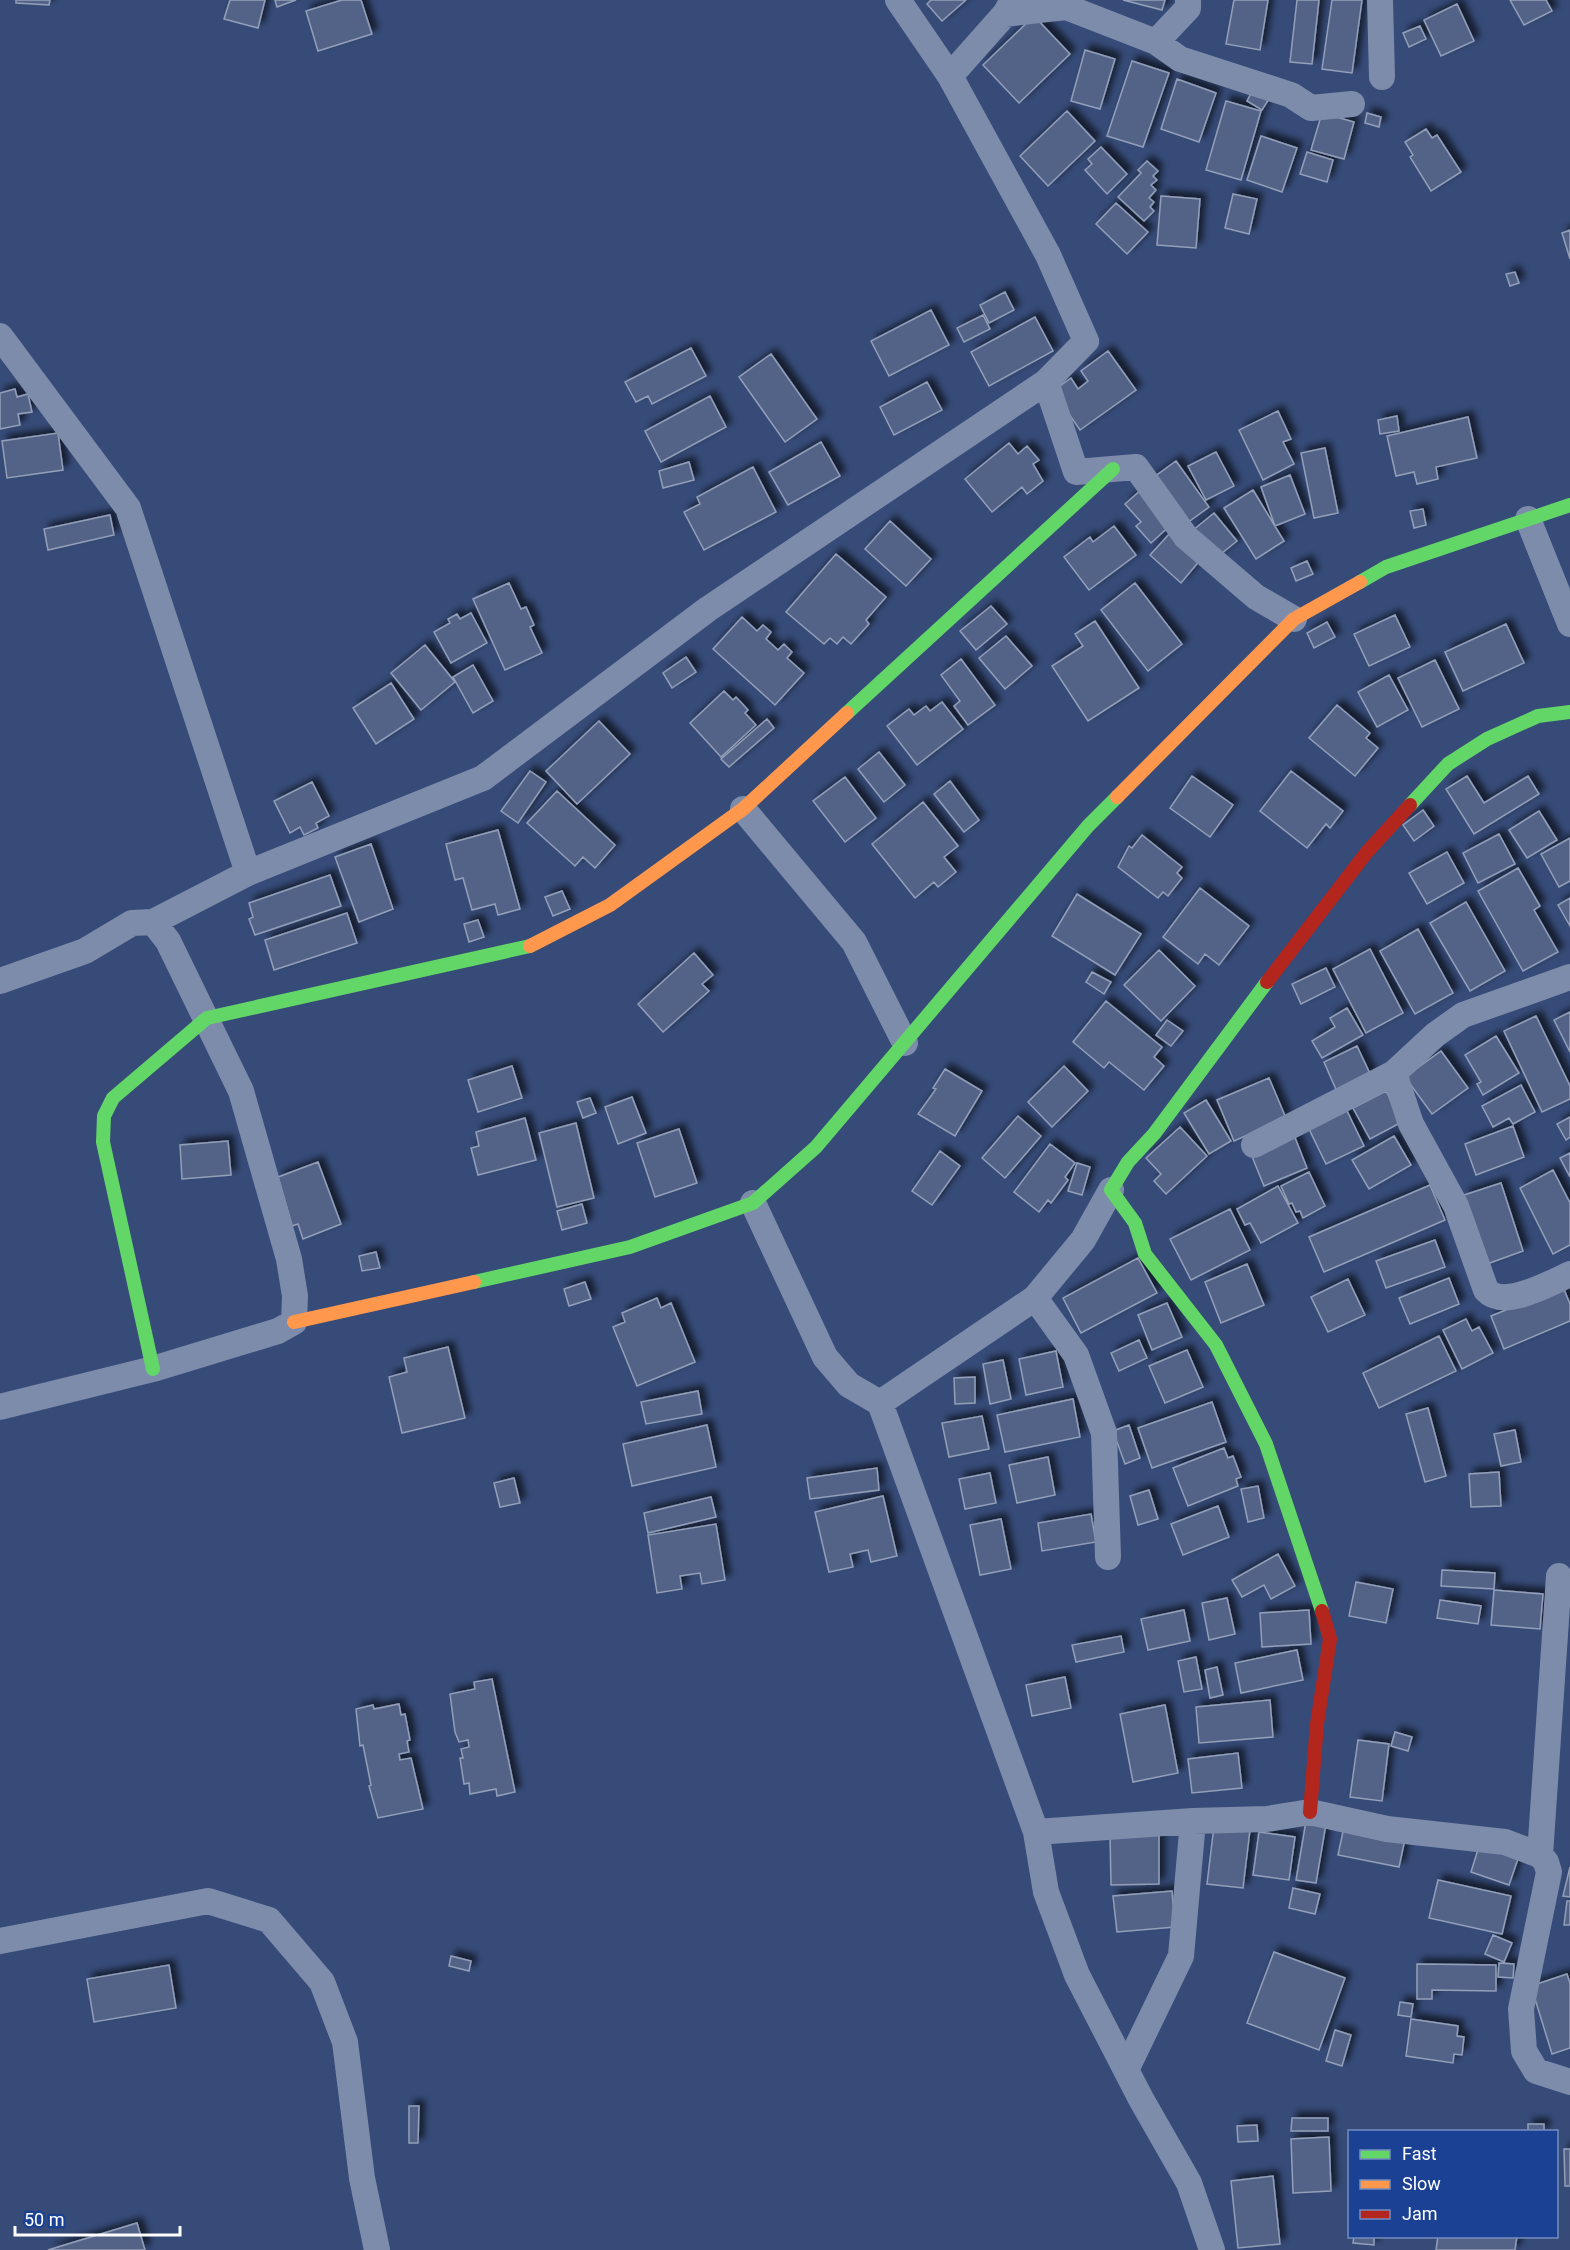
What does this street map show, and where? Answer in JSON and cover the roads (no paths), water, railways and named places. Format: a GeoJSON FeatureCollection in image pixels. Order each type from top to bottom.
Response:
{"type":"FeatureCollection","features":[{"type":"Feature","properties":{"kind":"street"},"geometry":{"type":"LineString","coordinates":[[0,981],[85,951],[132,923],[153,922],[248,873],[483,777],[708,609],[1046,382],[1086,341],[1048,255],[950,76],[898,0]]}},
{"type":"Feature","properties":{"kind":"street"},"geometry":{"type":"LineString","coordinates":[[1156,42],[1188,8],[1188,0]]}},
{"type":"Feature","properties":{"kind":"street"},"geometry":{"type":"LineString","coordinates":[[1380,0],[1382,78]]}},
{"type":"Feature","properties":{"kind":"street"},"geometry":{"type":"LineString","coordinates":[[950,76],[1009,7],[1066,7],[1156,42],[1180,59],[1291,95],[1311,108],[1352,104]]}},
{"type":"Feature","properties":{"kind":"street"},"geometry":{"type":"LineString","coordinates":[[0,336],[128,508],[248,873]]}},
{"type":"Feature","properties":{"kind":"street"},"geometry":{"type":"LineString","coordinates":[[1046,382],[1076,472],[1136,467],[1186,537],[1256,597],[1294,619]]}},
{"type":"Feature","properties":{"kind":"street"},"geometry":{"type":"LineString","coordinates":[[153,1369],[103,1142],[104,1116],[113,1098],[207,1018],[530,946],[610,905],[742,808],[1113,469]]}},
{"type":"Feature","properties":{"kind":"street"},"geometry":{"type":"LineString","coordinates":[[0,1407],[153,1369],[278,1331],[294,1322],[630,1247],[753,1203],[816,1147],[1088,826],[1294,619],[1386,567],[1570,505]]}},
{"type":"Feature","properties":{"kind":"street"},"geometry":{"type":"LineString","coordinates":[[1527,519],[1570,624]]}},
{"type":"Feature","properties":{"kind":"street"},"geometry":{"type":"LineString","coordinates":[[880,1403],[1035,1298],[1083,1240],[1128,1162],[1154,1134],[1325,904],[1366,852],[1448,764],[1487,739],[1538,716],[1568,714]]}},
{"type":"Feature","properties":{"kind":"street"},"geometry":{"type":"LineString","coordinates":[[742,808],[854,942],[905,1043]]}},
{"type":"Feature","properties":{"kind":"street"},"geometry":{"type":"LineString","coordinates":[[153,922],[168,941],[241,1091],[289,1259],[295,1296],[294,1322]]}},
{"type":"Feature","properties":{"kind":"street"},"geometry":{"type":"LineString","coordinates":[[1254,1145],[1394,1073],[1435,1035],[1463,1016],[1519,993],[1570,977]]}},
{"type":"Feature","properties":{"kind":"street"},"geometry":{"type":"LineString","coordinates":[[1394,1073],[1411,1124],[1456,1206],[1486,1290],[1496,1297],[1507,1297],[1534,1291],[1570,1274]]}},
{"type":"Feature","properties":{"kind":"street"},"geometry":{"type":"LineString","coordinates":[[1111,1190],[1135,1223],[1145,1254],[1216,1345],[1266,1444],[1312,1580],[1330,1640],[1317,1724],[1310,1812]]}},
{"type":"Feature","properties":{"kind":"street"},"geometry":{"type":"LineString","coordinates":[[753,1203],[825,1357],[849,1385],[880,1403],[1036,1832],[1046,1892],[1077,1975],[1126,2070],[1189,2183],[1212,2250]]}},
{"type":"Feature","properties":{"kind":"street"},"geometry":{"type":"LineString","coordinates":[[1035,1298],[1076,1355],[1104,1433],[1108,1557]]}},
{"type":"Feature","properties":{"kind":"street"},"geometry":{"type":"LineString","coordinates":[[1540,1855],[1559,1576]]}},
{"type":"Feature","properties":{"kind":"street"},"geometry":{"type":"LineString","coordinates":[[1036,1832],[1193,1821],[1267,1819],[1310,1812],[1387,1829],[1505,1842],[1540,1855],[1546,1862],[1549,1872],[1521,2010],[1524,2051],[1536,2071],[1570,2082]]}},
{"type":"Feature","properties":{"kind":"street"},"geometry":{"type":"LineString","coordinates":[[1126,2070],[1181,1956],[1193,1821]]}},
{"type":"Feature","properties":{"kind":"street"},"geometry":{"type":"LineString","coordinates":[[0,1941],[208,1901],[269,1920],[322,1982],[345,2042],[362,2178],[377,2250]]}}]}
